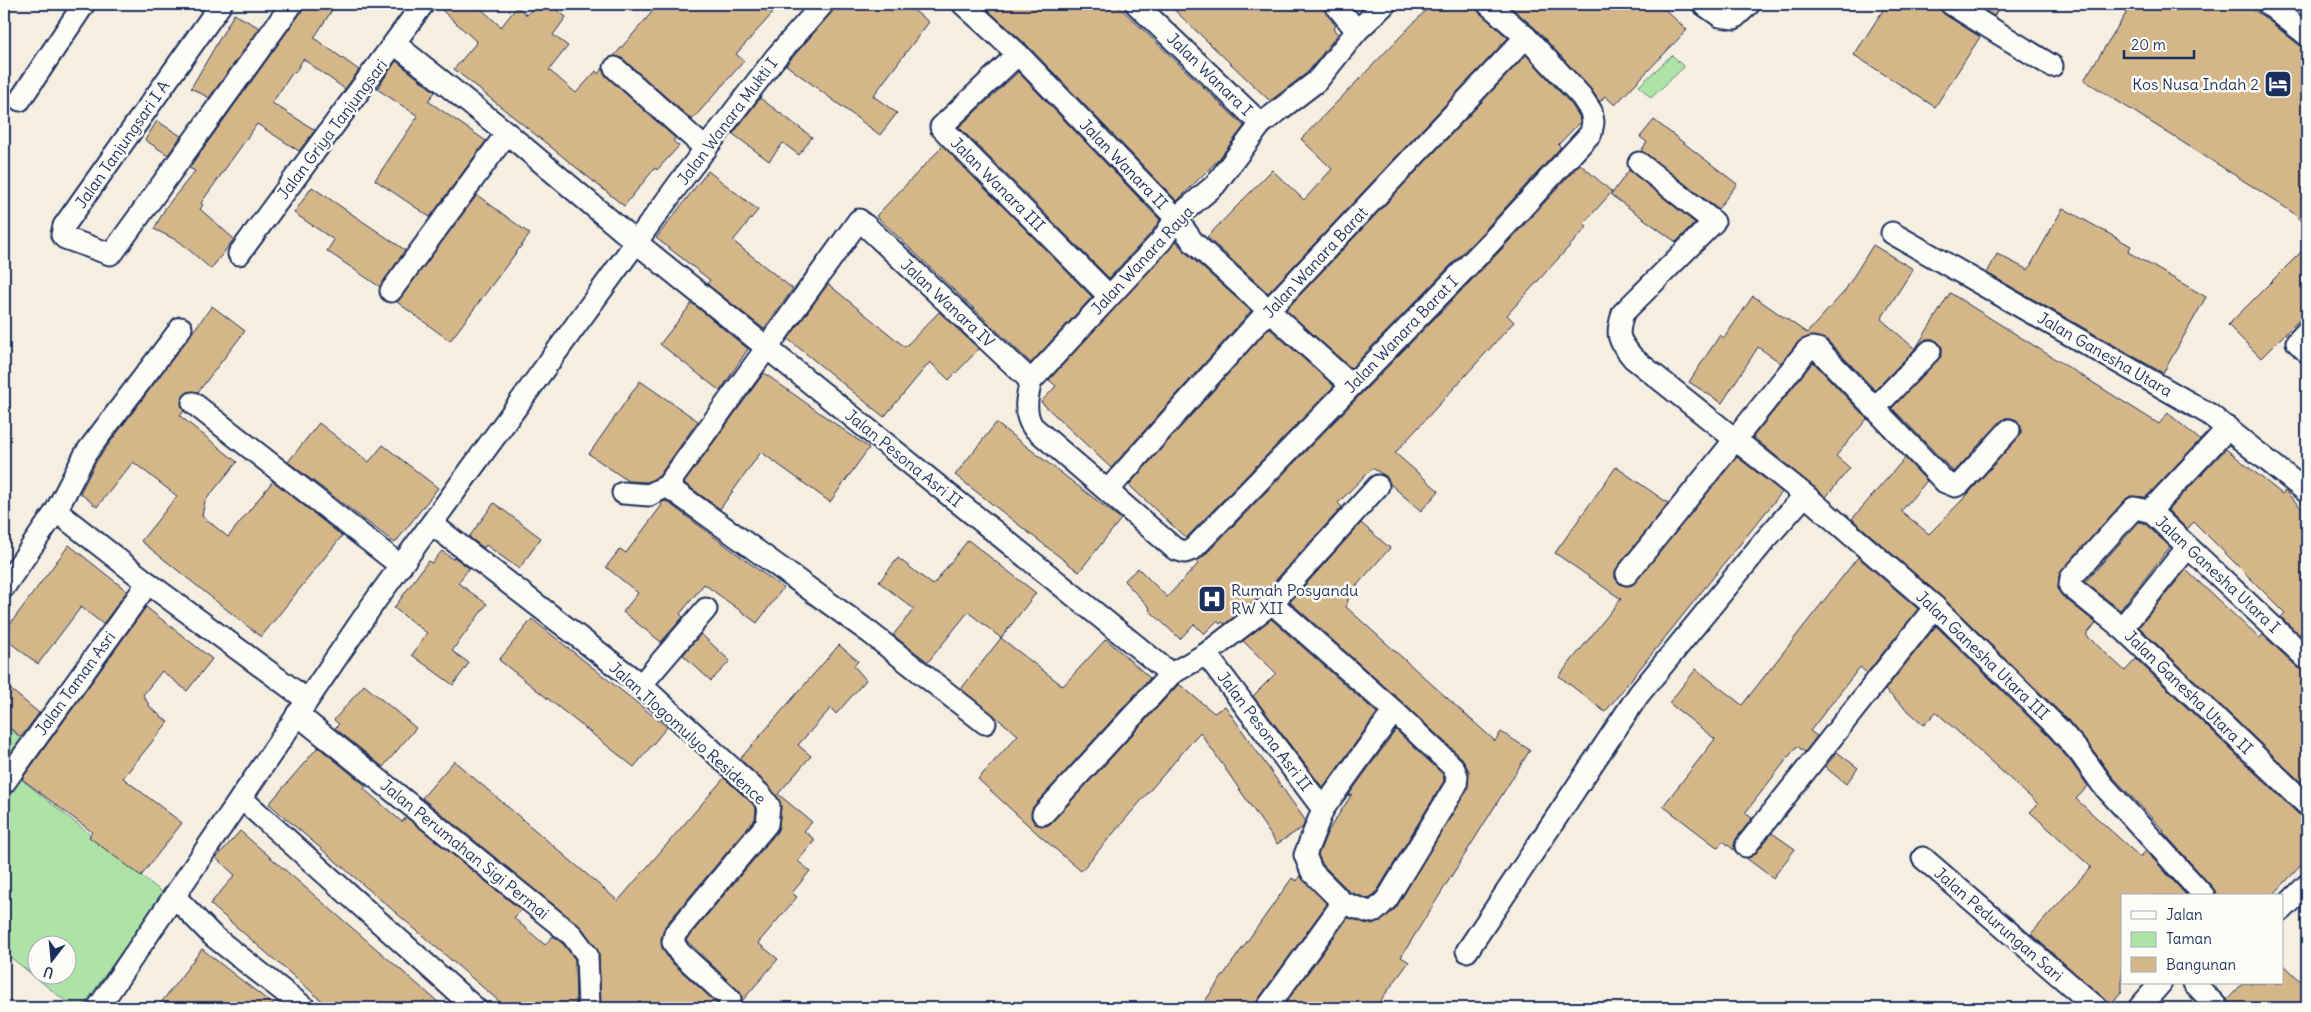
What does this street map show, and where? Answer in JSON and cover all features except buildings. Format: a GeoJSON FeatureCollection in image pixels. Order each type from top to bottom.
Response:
{"type":"FeatureCollection","features":[{"type":"Feature","properties":{"kind":"street"},"geometry":{"type":"LineString","coordinates":[[20,100],[84,4]]}},
{"type":"Feature","properties":{"kind":"street","name":"Jalan Tanjungsari I A"},"geometry":{"type":"LineString","coordinates":[[221,4],[62,231],[65,238],[110,254],[117,247],[292,4]]}},
{"type":"Feature","properties":{"kind":"street","name":"Jalan Griya Tanjungsari"},"geometry":{"type":"LineString","coordinates":[[239,254],[423,4]]}},
{"type":"Feature","properties":{"kind":"street","name":"Jalan Wanara Mukti I"},"geometry":{"type":"LineString","coordinates":[[98,1008],[302,707],[401,566],[706,150],[776,57],[823,4]]}},
{"type":"Feature","properties":{"kind":"street","name":"Jalan Wanara II"},"geometry":{"type":"LineString","coordinates":[[964,4],[1018,54],[1176,218],[1193,242],[1351,385]]}},
{"type":"Feature","properties":{"kind":"street","name":"Jalan Wanara I"},"geometry":{"type":"LineString","coordinates":[[1136,4],[1261,124]]}},
{"type":"Feature","properties":{"kind":"street"},"geometry":{"type":"LineString","coordinates":[[1335,4],[1357,31]]}},
{"type":"Feature","properties":{"kind":"street","name":"Jalan Wanara Raya"},"geometry":{"type":"LineString","coordinates":[[1031,381],[1162,240],[1176,218],[1215,185],[1261,124],[1317,81],[1357,31],[1385,4]]}},
{"type":"Feature","properties":{"kind":"street"},"geometry":{"type":"LineString","coordinates":[[1488,4],[1526,37]]}},
{"type":"Feature","properties":{"kind":"street"},"geometry":{"type":"LineString","coordinates":[[1703,4],[1720,16],[1741,11]]}},
{"type":"Feature","properties":{"kind":"street"},"geometry":{"type":"LineString","coordinates":[[1951,4],[2052,66]]}},
{"type":"Feature","properties":{"kind":"street"},"geometry":{"type":"LineString","coordinates":[[2268,4],[2307,35]]}},
{"type":"Feature","properties":{"kind":"street","name":"Jalan Wanara Barat I"},"geometry":{"type":"LineString","coordinates":[[1108,490],[1175,549],[1184,552],[1193,550],[1490,242],[1591,134],[1593,122],[1591,111],[1581,96],[1526,37]]}},
{"type":"Feature","properties":{"kind":"street","name":"Jalan Wanara Barat"},"geometry":{"type":"LineString","coordinates":[[1108,490],[1268,311],[1526,37]]}},
{"type":"Feature","properties":{"kind":"street","name":"Jalan Pesona Asri II"},"geometry":{"type":"LineString","coordinates":[[395,44],[507,133],[637,243],[1171,674]]}},
{"type":"Feature","properties":{"kind":"street","name":"Jalan Wanara III"},"geometry":{"type":"LineString","coordinates":[[1018,54],[941,127],[1109,296]]}},
{"type":"Feature","properties":{"kind":"street"},"geometry":{"type":"LineString","coordinates":[[615,68],[706,150]]}},
{"type":"Feature","properties":{"kind":"street"},"geometry":{"type":"LineString","coordinates":[[391,292],[507,133]]}},
{"type":"Feature","properties":{"kind":"street","name":"Jalan Ganesha Utara III"},"geometry":{"type":"LineString","coordinates":[[1639,163],[1714,222],[1623,313],[1618,331],[1620,342],[1633,358],[1805,495],[1935,606],[2059,729],[2107,790],[2202,894]]}},
{"type":"Feature","properties":{"kind":"street","name":"Jalan Wanara IV"},"geometry":{"type":"LineString","coordinates":[[767,346],[862,222],[1031,381]]}},
{"type":"Feature","properties":{"kind":"street","name":"Jalan Ganesha Utara"},"geometry":{"type":"LineString","coordinates":[[1892,232],[2209,414],[2307,492]]}},
{"type":"Feature","properties":{"kind":"street"},"geometry":{"type":"LineString","coordinates":[[4,587],[56,510],[86,453],[181,328]]}},
{"type":"Feature","properties":{"kind":"street"},"geometry":{"type":"LineString","coordinates":[[623,493],[649,495],[667,486],[767,346]]}},
{"type":"Feature","properties":{"kind":"street"},"geometry":{"type":"LineString","coordinates":[[1627,574],[1807,350],[1812,348],[1818,349],[1944,482],[1949,485],[1960,484],[2009,430]]}},
{"type":"Feature","properties":{"kind":"street"},"geometry":{"type":"LineString","coordinates":[[1874,409],[1930,351]]}},
{"type":"Feature","properties":{"kind":"street"},"geometry":{"type":"LineString","coordinates":[[1031,381],[1027,399],[1030,422],[1108,490]]}},
{"type":"Feature","properties":{"kind":"street"},"geometry":{"type":"LineString","coordinates":[[193,403],[401,566]]}},
{"type":"Feature","properties":{"kind":"street"},"geometry":{"type":"LineString","coordinates":[[2150,511],[2228,428]]}},
{"type":"Feature","properties":{"kind":"street"},"geometry":{"type":"LineString","coordinates":[[667,486],[869,632],[985,723]]}},
{"type":"Feature","properties":{"kind":"street"},"geometry":{"type":"LineString","coordinates":[[1043,814],[1171,674],[1206,654],[1272,603],[1378,486]]}},
{"type":"Feature","properties":{"kind":"street"},"geometry":{"type":"LineString","coordinates":[[1468,951],[1639,694],[1765,540],[1805,495]]}},
{"type":"Feature","properties":{"kind":"street","name":"Jalan Ganesha Utara II"},"geometry":{"type":"LineString","coordinates":[[2150,511],[2134,508],[2071,578],[2070,586],[2122,628],[2307,805]]}},
{"type":"Feature","properties":{"kind":"street"},"geometry":{"type":"LineString","coordinates":[[56,510],[302,707]]}},
{"type":"Feature","properties":{"kind":"street","name":"Jalan Ganesha Utara I"},"geometry":{"type":"LineString","coordinates":[[2150,511],[2307,659]]}},
{"type":"Feature","properties":{"kind":"street","name":"Jalan Tlogomulyo Residence"},"geometry":{"type":"LineString","coordinates":[[432,524],[641,686],[761,795],[769,806],[767,824],[675,934],[673,942],[679,952],[730,999]]}},
{"type":"Feature","properties":{"kind":"street"},"geometry":{"type":"LineString","coordinates":[[2122,628],[2188,547]]}},
{"type":"Feature","properties":{"kind":"street","name":"Jalan Taman Asri"},"geometry":{"type":"LineString","coordinates":[[4,783],[148,583]]}},
{"type":"Feature","properties":{"kind":"street","name":"Jalan Pesona Asri II"},"geometry":{"type":"LineString","coordinates":[[1272,603],[1394,711],[1453,767],[1457,776],[1456,785],[1387,899],[1376,910],[1369,912],[1343,903],[1312,872],[1305,855],[1323,809],[1394,711]]}},
{"type":"Feature","properties":{"kind":"street"},"geometry":{"type":"LineString","coordinates":[[1746,846],[1935,606]]}},
{"type":"Feature","properties":{"kind":"street"},"geometry":{"type":"LineString","coordinates":[[641,686],[706,609]]}},
{"type":"Feature","properties":{"kind":"street","name":"Jalan Pesona Asri II"},"geometry":{"type":"LineString","coordinates":[[1206,654],[1323,809]]}},
{"type":"Feature","properties":{"kind":"street","name":"Jalan Perumahan Sigi Permai"},"geometry":{"type":"LineString","coordinates":[[302,707],[572,935],[587,955],[590,1008]]}},
{"type":"Feature","properties":{"kind":"street"},"geometry":{"type":"LineString","coordinates":[[241,798],[475,1008]]}},
{"type":"Feature","properties":{"kind":"street","name":"Jalan Pedurungan Sari"},"geometry":{"type":"LineString","coordinates":[[1923,858],[2097,1008]]}},
{"type":"Feature","properties":{"kind":"street"},"geometry":{"type":"LineString","coordinates":[[2284,908],[2307,885]]}},
{"type":"Feature","properties":{"kind":"street"},"geometry":{"type":"LineString","coordinates":[[174,896],[213,936],[298,1006]]}},
{"type":"Feature","properties":{"kind":"street"},"geometry":{"type":"LineString","coordinates":[[1267,1008],[1343,903]]}},
{"type":"Feature","properties":{"kind":"street"},"geometry":{"type":"LineString","coordinates":[[2139,1008],[2160,984]]}},
{"type":"Feature","properties":{"kind":"street"},"geometry":{"type":"LineString","coordinates":[[2203,986],[2218,1008]]}},
{"type":"Feature","properties":{"kind":"green space"},"geometry":{"type":"Polygon","coordinates":[[[1672,55],[1684,67],[1651,98],[1639,86],[1672,55]]]}},
{"type":"Feature","properties":{"kind":"green space"},"geometry":{"type":"Polygon","coordinates":[[[4,725],[26,742],[6,767],[163,893],[82,1008],[74,1008],[44,984],[78,984],[78,934],[28,934],[28,971],[4,952],[4,725]]]}},
{"type":"Feature","properties":{"kind":"place","name":"Kos Nusa Indah 2"},"geometry":{"type":"Point","coordinates":[2278,84]}},
{"type":"Feature","properties":{"kind":"place","name":"Rumah Posyandu RW XII"},"geometry":{"type":"Point","coordinates":[1212,599]}}]}
